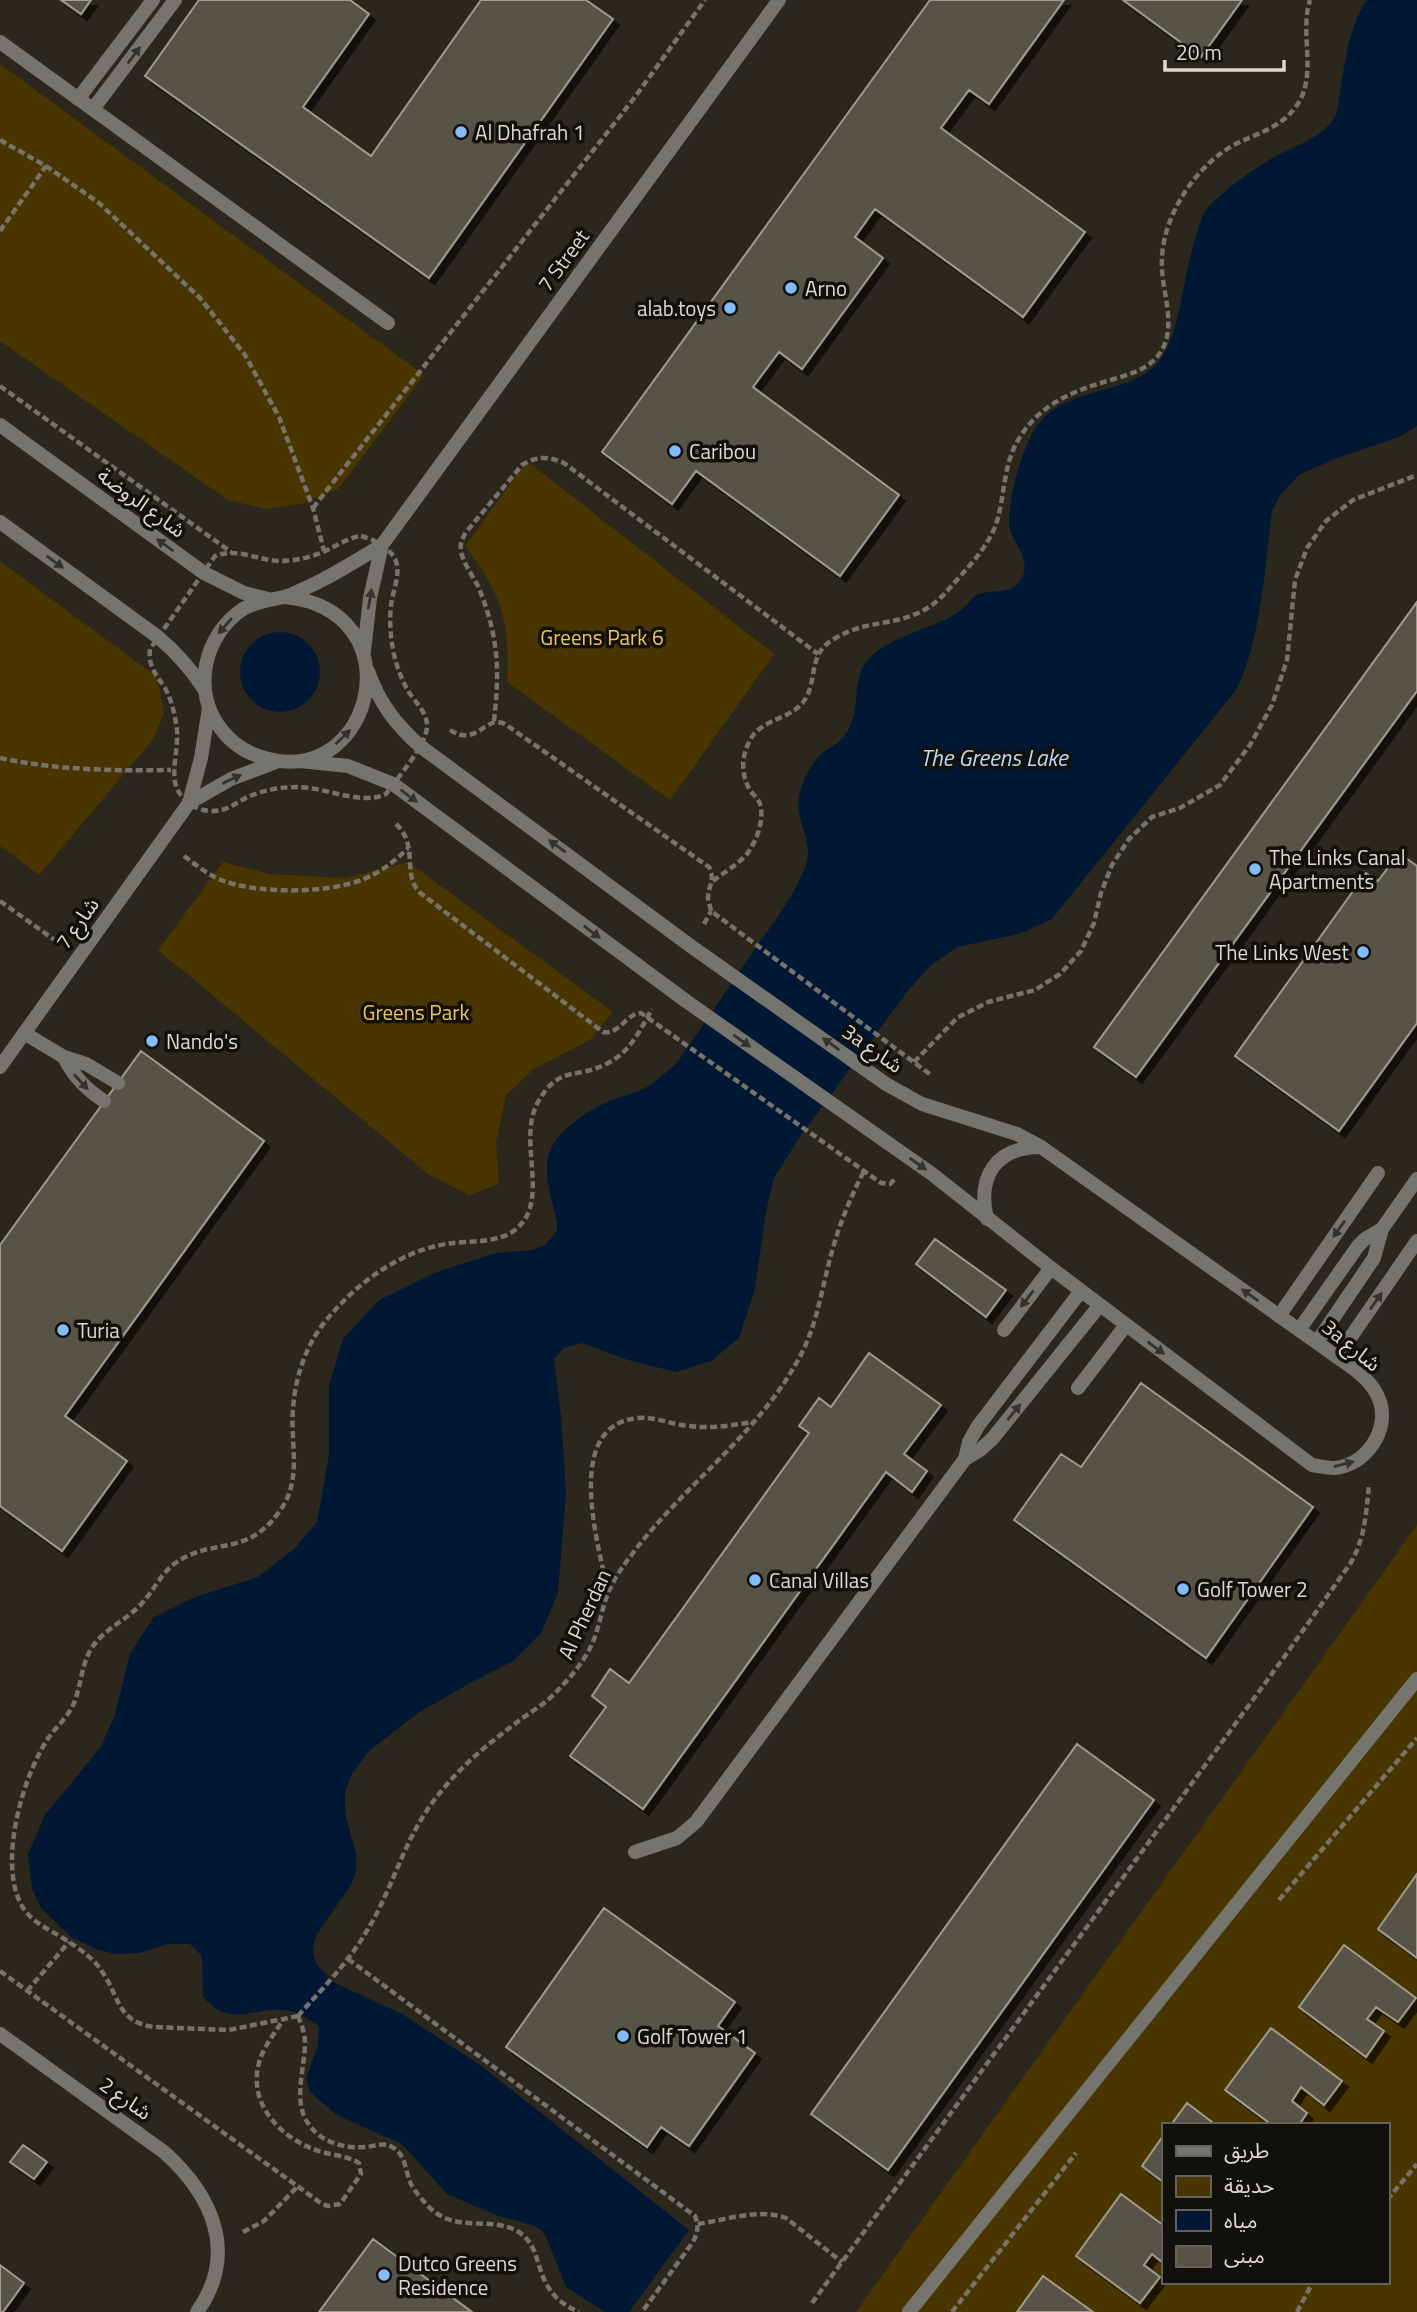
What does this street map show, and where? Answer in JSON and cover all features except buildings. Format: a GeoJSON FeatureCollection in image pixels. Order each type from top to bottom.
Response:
{"type":"FeatureCollection","features":[{"type":"Feature","properties":{"kind":"street"},"geometry":{"type":"LineString","coordinates":[[78,99],[153,0]]}},
{"type":"Feature","properties":{"kind":"street"},"geometry":{"type":"LineString","coordinates":[[93,109],[175,0]]}},
{"type":"Feature","properties":{"kind":"street","name":"7 Street"},"geometry":{"type":"LineString","coordinates":[[382,545],[779,0]]}},
{"type":"Feature","properties":{"kind":"street"},"geometry":{"type":"LineString","coordinates":[[0,42],[388,323]]}},
{"type":"Feature","properties":{"kind":"street","name":"شارع الروضة"},"geometry":{"type":"LineString","coordinates":[[0,425],[204,573],[244,593],[268,599]]}},
{"type":"Feature","properties":{"kind":"street"},"geometry":{"type":"LineString","coordinates":[[0,522],[158,637],[191,669],[204,689]]}},
{"type":"Feature","properties":{"kind":"street"},"geometry":{"type":"LineString","coordinates":[[285,597],[335,573],[382,545]]}},
{"type":"Feature","properties":{"kind":"street"},"geometry":{"type":"LineString","coordinates":[[364,654],[370,598],[382,545]]}},
{"type":"Feature","properties":{"kind":"street"},"geometry":{"type":"LineString","coordinates":[[300,761],[319,755],[337,744],[351,729],[362,711],[367,692],[368,671],[355,635],[333,613],[305,599],[268,599],[245,608],[226,622],[213,642],[205,665],[204,689],[209,708],[220,729],[236,745],[256,756],[279,762],[300,761],[348,766],[393,784],[686,1001],[932,1174],[987,1219],[1312,1465],[1335,1468],[1357,1461],[1374,1445]]}},
{"type":"Feature","properties":{"kind":"street","name":"3a شارع"},"geometry":{"type":"LineString","coordinates":[[368,671],[376,693],[388,712],[402,730],[420,746],[692,947],[886,1084],[922,1104],[1017,1134],[1041,1147],[1368,1380],[1380,1401],[1381,1423],[1374,1445]]}},
{"type":"Feature","properties":{"kind":"street","name":"شارع 7"},"geometry":{"type":"LineString","coordinates":[[0,1067],[189,803],[201,758],[209,708]]}},
{"type":"Feature","properties":{"kind":"street","name":"شارع 7"},"geometry":{"type":"LineString","coordinates":[[189,803],[231,779],[279,762]]}},
{"type":"Feature","properties":{"kind":"street"},"geometry":{"type":"LineString","coordinates":[[24,1033],[64,1057],[97,1070],[118,1083]]}},
{"type":"Feature","properties":{"kind":"street"},"geometry":{"type":"LineString","coordinates":[[64,1057],[77,1079],[104,1101]]}},
{"type":"Feature","properties":{"kind":"street"},"geometry":{"type":"LineString","coordinates":[[987,1219],[983,1201],[984,1184],[993,1167],[1006,1154],[1022,1147],[1041,1147]]}},
{"type":"Feature","properties":{"kind":"street"},"geometry":{"type":"LineString","coordinates":[[1279,1316],[1378,1173]]}},
{"type":"Feature","properties":{"kind":"street"},"geometry":{"type":"LineString","coordinates":[[1317,1342],[1374,1258],[1382,1229],[1417,1179]]}},
{"type":"Feature","properties":{"kind":"street"},"geometry":{"type":"LineString","coordinates":[[1299,1330],[1352,1253],[1365,1239],[1382,1229]]}},
{"type":"Feature","properties":{"kind":"street"},"geometry":{"type":"LineString","coordinates":[[1337,1357],[1417,1241]]}},
{"type":"Feature","properties":{"kind":"street"},"geometry":{"type":"LineString","coordinates":[[1004,1330],[1051,1268]]}},
{"type":"Feature","properties":{"kind":"street"},"geometry":{"type":"LineString","coordinates":[[965,1459],[969,1442],[978,1426],[1081,1290]]}},
{"type":"Feature","properties":{"kind":"street"},"geometry":{"type":"LineString","coordinates":[[635,1852],[677,1838],[696,1822],[965,1459],[993,1438],[1100,1305]]}},
{"type":"Feature","properties":{"kind":"street"},"geometry":{"type":"LineString","coordinates":[[1078,1388],[1126,1325]]}},
{"type":"Feature","properties":{"kind":"street"},"geometry":{"type":"LineString","coordinates":[[909,2312],[1417,1679]]}},
{"type":"Feature","properties":{"kind":"street","name":"شارع 2"},"geometry":{"type":"LineString","coordinates":[[0,2034],[164,2152],[184,2169],[200,2190],[212,2213],[217,2237],[211,2286],[197,2312]]}},
{"type":"Feature","properties":{"kind":"path"},"geometry":{"type":"LineString","coordinates":[[313,508],[635,97],[705,0]]}},
{"type":"Feature","properties":{"kind":"path"},"geometry":{"type":"LineString","coordinates":[[713,881],[744,856],[760,825],[761,809],[743,773],[747,743],[769,722],[787,716],[799,707],[807,697],[818,654],[829,641],[860,627],[896,622],[933,605],[988,541],[998,520],[1007,467],[1018,439],[1037,415],[1061,397],[1141,370],[1157,357],[1168,337],[1169,315],[1162,259],[1168,225],[1183,194],[1204,168],[1231,147],[1283,122],[1298,104],[1307,82],[1305,35],[1310,0]]}},
{"type":"Feature","properties":{"kind":"path"},"geometry":{"type":"LineString","coordinates":[[0,140],[46,166],[99,203],[200,298],[245,355],[279,417],[313,508],[324,552]]}},
{"type":"Feature","properties":{"kind":"path"},"geometry":{"type":"LineString","coordinates":[[0,231],[46,166]]}},
{"type":"Feature","properties":{"kind":"path"},"geometry":{"type":"LineString","coordinates":[[0,386],[231,552],[282,561],[324,552],[352,537],[361,536],[382,545],[393,555],[397,570],[390,634],[396,662],[406,688],[428,725],[420,746],[386,794],[369,799],[294,786],[251,796],[221,811],[198,809],[181,796],[177,788],[175,769],[178,749],[173,709],[166,689],[150,665],[150,649],[215,556],[231,552]]}},
{"type":"Feature","properties":{"kind":"path"},"geometry":{"type":"LineString","coordinates":[[494,722],[498,680],[494,638],[488,611],[464,560],[462,538],[522,465],[532,459],[543,457],[564,463],[818,654]]}},
{"type":"Feature","properties":{"kind":"path"},"geometry":{"type":"LineString","coordinates":[[914,1062],[957,1018],[988,1002],[1035,989],[1060,974],[1081,951],[1094,923],[1112,864],[1129,839],[1152,817],[1180,807],[1220,785],[1250,745],[1272,705],[1287,660],[1295,580],[1307,548],[1326,521],[1353,500],[1417,475]]}},
{"type":"Feature","properties":{"kind":"path"},"geometry":{"type":"LineString","coordinates":[[422,712],[433,720]]}},
{"type":"Feature","properties":{"kind":"path"},"geometry":{"type":"LineString","coordinates":[[445,727],[464,736],[474,735],[494,722],[505,724],[709,867],[713,881],[708,899],[711,911],[904,1054]]}},
{"type":"Feature","properties":{"kind":"path"},"geometry":{"type":"LineString","coordinates":[[0,758],[110,771],[175,769]]}},
{"type":"Feature","properties":{"kind":"path"},"geometry":{"type":"LineString","coordinates":[[369,799],[378,807]]}},
{"type":"Feature","properties":{"kind":"path"},"geometry":{"type":"LineString","coordinates":[[387,815],[404,831],[409,848],[412,881],[419,892],[603,1032],[610,1033],[633,1014],[641,1013],[844,1156]]}},
{"type":"Feature","properties":{"kind":"path"},"geometry":{"type":"LineString","coordinates":[[163,840],[219,879],[253,889],[271,890],[330,888],[348,884],[382,870],[409,848]]}},
{"type":"Feature","properties":{"kind":"path"},"geometry":{"type":"LineString","coordinates":[[0,901],[79,957]]}},
{"type":"Feature","properties":{"kind":"path"},"geometry":{"type":"LineString","coordinates":[[579,2312],[554,2297],[546,2284],[537,2254],[529,2241],[517,2231],[502,2225],[467,2224],[449,2220],[433,2211],[419,2197],[410,2182],[400,2153],[391,2146],[380,2144],[349,2147],[331,2143],[315,2132],[304,2116],[301,2097],[305,2038],[298,2016],[229,2030],[141,2025],[121,2010],[104,1973],[95,1962],[69,1942],[37,1924],[25,1912],[18,1898],[12,1866],[15,1831],[33,1765],[50,1735],[74,1704],[83,1666],[91,1649],[103,1634],[142,1605],[171,1566],[187,1555],[246,1542],[266,1528],[282,1509],[291,1487],[295,1463],[292,1410],[296,1383],[305,1356],[321,1326],[346,1298],[375,1275],[407,1256],[442,1244],[497,1239],[513,1232],[526,1220],[533,1201],[530,1132],[535,1107],[547,1087],[566,1074],[590,1071],[609,1063],[626,1051],[639,1035],[648,1017]]}},
{"type":"Feature","properties":{"kind":"path","name":"Al Pherdan"},"geometry":{"type":"LineString","coordinates":[[298,2016],[335,1975],[366,1934],[418,1822],[459,1771],[482,1748],[556,1693],[575,1672],[590,1648],[608,1593],[627,1560],[675,1503],[732,1449],[779,1392],[805,1347],[815,1323],[846,1205],[864,1171]]}},
{"type":"Feature","properties":{"kind":"path"},"geometry":{"type":"LineString","coordinates":[[608,1593],[590,1493],[590,1473],[604,1435],[618,1424],[636,1418],[656,1419],[692,1427],[754,1422]]}},
{"type":"Feature","properties":{"kind":"path"},"geometry":{"type":"LineString","coordinates":[[812,2303],[1350,1564],[1360,1547],[1364,1529],[1374,1445]]}},
{"type":"Feature","properties":{"kind":"path"},"geometry":{"type":"LineString","coordinates":[[1273,1906],[1417,1738]]}},
{"type":"Feature","properties":{"kind":"path"},"geometry":{"type":"LineString","coordinates":[[27,1991],[69,1942]]}},
{"type":"Feature","properties":{"kind":"path"},"geometry":{"type":"LineString","coordinates":[[348,1959],[695,2216],[698,2233],[642,2312]]}},
{"type":"Feature","properties":{"kind":"path"},"geometry":{"type":"LineString","coordinates":[[0,1972],[322,2204],[334,2206],[345,2200],[361,2174],[361,2168],[354,2160],[329,2155],[293,2139],[266,2114],[259,2099],[256,2083],[258,2066],[283,2019]]}},
{"type":"Feature","properties":{"kind":"path"},"geometry":{"type":"LineString","coordinates":[[952,2312],[1077,2152]]}},
{"type":"Feature","properties":{"kind":"path"},"geometry":{"type":"LineString","coordinates":[[1389,2198],[1417,2164]]}},
{"type":"Feature","properties":{"kind":"path"},"geometry":{"type":"LineString","coordinates":[[217,2237],[233,2236],[255,2228],[298,2186]]}},
{"type":"Feature","properties":{"kind":"path"},"geometry":{"type":"LineString","coordinates":[[698,2224],[762,2213],[776,2214],[786,2218],[842,2262]]}},
{"type":"Feature","properties":{"kind":"path"},"geometry":{"type":"LineString","coordinates":[[1297,2312],[1312,2284]]}},
{"type":"Feature","properties":{"kind":"green space"},"geometry":{"type":"Polygon","coordinates":[[[0,64],[424,375],[338,489],[305,503],[267,509],[228,500],[0,341],[0,64]]]}},
{"type":"Feature","properties":{"kind":"green space","name":"Greens Park 6"},"geometry":{"type":"Polygon","coordinates":[[[527,461],[774,654],[670,800],[507,682],[507,642],[501,610],[488,579],[465,546],[527,461]]]}},
{"type":"Feature","properties":{"kind":"green space"},"geometry":{"type":"Polygon","coordinates":[[[0,561],[157,677],[164,713],[154,738],[39,875],[0,846],[0,561]]]}},
{"type":"Feature","properties":{"kind":"green space","name":"Greens Park"},"geometry":{"type":"Polygon","coordinates":[[[223,862],[270,874],[346,878],[408,862],[613,1012],[590,1040],[534,1069],[506,1095],[496,1142],[499,1184],[469,1195],[428,1174],[158,950],[223,862]]]}},
{"type":"Feature","properties":{"kind":"green space"},"geometry":{"type":"Polygon","coordinates":[[[1417,1525],[1417,2312],[856,2312],[1417,1525]]]}},
{"type":"Feature","properties":{"kind":"water","name":"The Greens Lake"},"geometry":{"type":"Polygon","coordinates":[[[1367,0],[1417,0],[1417,426],[1399,437],[1337,458],[1299,475],[1281,494],[1272,511],[1257,627],[1236,690],[1052,919],[1019,934],[957,947],[930,966],[907,992],[801,1135],[774,1178],[766,1212],[755,1289],[739,1338],[711,1361],[676,1372],[628,1360],[582,1343],[564,1348],[554,1359],[566,1493],[558,1593],[541,1633],[513,1661],[418,1713],[369,1751],[353,1772],[345,1792],[346,1817],[356,1854],[356,1871],[352,1883],[316,1936],[313,1948],[317,1965],[335,1983],[402,2014],[480,2065],[689,2230],[629,2312],[605,2312],[566,2287],[541,2230],[447,2194],[402,2144],[337,2115],[310,2092],[306,2078],[318,2045],[319,2026],[293,2012],[269,2010],[236,2014],[225,2013],[214,2007],[203,1997],[202,1956],[190,1944],[167,1944],[140,1953],[116,1954],[98,1950],[71,1937],[41,1908],[32,1889],[28,1854],[45,1815],[100,1748],[115,1715],[130,1654],[153,1618],[195,1597],[258,1577],[294,1549],[317,1522],[329,1455],[329,1385],[343,1339],[379,1300],[437,1272],[496,1253],[532,1250],[545,1245],[557,1231],[547,1174],[548,1158],[556,1140],[588,1112],[646,1088],[676,1064],[796,887],[808,856],[798,806],[802,786],[817,758],[845,736],[854,715],[858,681],[864,665],[883,647],[949,618],[975,596],[1010,589],[1020,581],[1025,566],[1010,530],[1010,512],[1021,461],[1035,429],[1047,415],[1062,405],[1132,380],[1148,372],[1160,360],[1173,334],[1193,247],[1204,213],[1243,177],[1320,133],[1333,120],[1338,108],[1350,41],[1356,20],[1367,0]]]}},
{"type":"Feature","properties":{"kind":"water"},"geometry":{"type":"Polygon","coordinates":[[[272,632],[288,632],[309,643],[320,664],[320,680],[309,701],[288,712],[272,712],[258,706],[246,694],[240,680],[240,664],[246,650],[258,638],[272,632]]]}},
{"type":"Feature","properties":{"kind":"place","name":"Al Dhafrah 1"},"geometry":{"type":"Point","coordinates":[461,132]}},
{"type":"Feature","properties":{"kind":"place","name":"Arno"},"geometry":{"type":"Point","coordinates":[791,288]}},
{"type":"Feature","properties":{"kind":"place","name":"alab.toys"},"geometry":{"type":"Point","coordinates":[730,308]}},
{"type":"Feature","properties":{"kind":"place","name":"Caribou"},"geometry":{"type":"Point","coordinates":[675,451]}},
{"type":"Feature","properties":{"kind":"place","name":"The Links Canal Apartments"},"geometry":{"type":"Point","coordinates":[1255,869]}},
{"type":"Feature","properties":{"kind":"place","name":"The Links West"},"geometry":{"type":"Point","coordinates":[1363,952]}},
{"type":"Feature","properties":{"kind":"place","name":"Nando's"},"geometry":{"type":"Point","coordinates":[152,1041]}},
{"type":"Feature","properties":{"kind":"place","name":"Turia"},"geometry":{"type":"Point","coordinates":[63,1330]}},
{"type":"Feature","properties":{"kind":"place","name":"Canal Villas"},"geometry":{"type":"Point","coordinates":[755,1580]}},
{"type":"Feature","properties":{"kind":"place","name":"Golf Tower 2"},"geometry":{"type":"Point","coordinates":[1183,1589]}},
{"type":"Feature","properties":{"kind":"place","name":"Golf Tower 1"},"geometry":{"type":"Point","coordinates":[623,2036]}},
{"type":"Feature","properties":{"kind":"place","name":"Dutco Greens Residence"},"geometry":{"type":"Point","coordinates":[384,2275]}}]}
